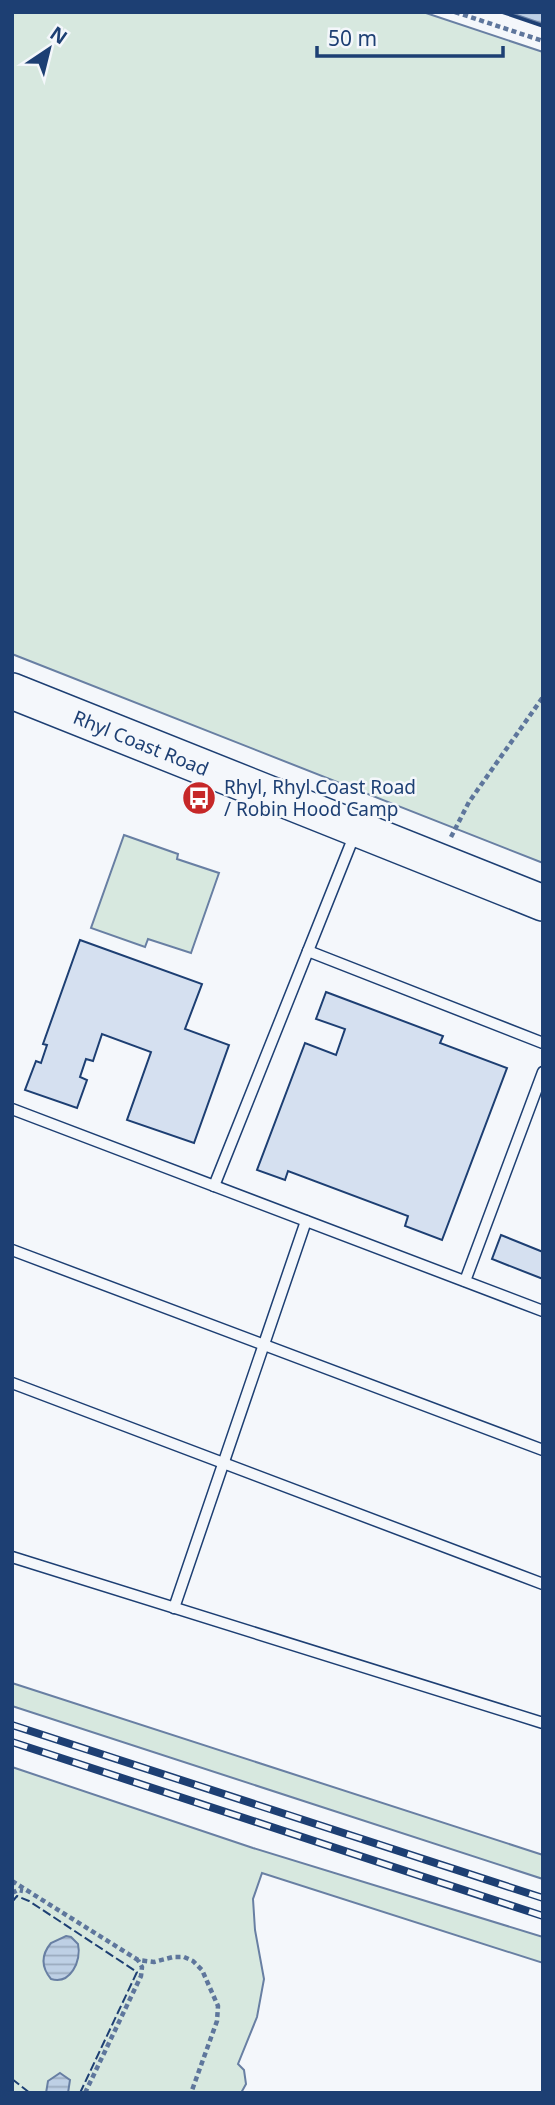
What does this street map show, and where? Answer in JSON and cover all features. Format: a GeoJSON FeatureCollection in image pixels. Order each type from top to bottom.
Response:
{"type":"FeatureCollection","features":[{"type":"Feature","properties":{"kind":"main road","name":"Rhyl Coast Road"},"geometry":{"type":"LineString","coordinates":[[12,691],[543,903]]}},
{"type":"Feature","properties":{"kind":"lane"},"geometry":{"type":"LineString","coordinates":[[214,1186],[357,829]]}},
{"type":"Feature","properties":{"kind":"lane"},"geometry":{"type":"LineString","coordinates":[[308,951],[543,1043]]}},
{"type":"Feature","properties":{"kind":"lane"},"geometry":{"type":"LineString","coordinates":[[465,1281],[543,1072]]}},
{"type":"Feature","properties":{"kind":"lane"},"geometry":{"type":"LineString","coordinates":[[12,1110],[543,1311]]}},
{"type":"Feature","properties":{"kind":"lane"},"geometry":{"type":"LineString","coordinates":[[174,1608],[306,1221]]}},
{"type":"Feature","properties":{"kind":"lane"},"geometry":{"type":"LineString","coordinates":[[12,1250],[543,1450]]}},
{"type":"Feature","properties":{"kind":"lane"},"geometry":{"type":"LineString","coordinates":[[12,1383],[543,1584]]}},
{"type":"Feature","properties":{"kind":"lane"},"geometry":{"type":"LineString","coordinates":[[12,1557],[543,1723]]}},
{"type":"Feature","properties":{"kind":"path"},"geometry":{"type":"LineString","coordinates":[[455,12],[543,41]]}},
{"type":"Feature","properties":{"kind":"path"},"geometry":{"type":"LineString","coordinates":[[439,862],[469,802],[543,697]]}},
{"type":"Feature","properties":{"kind":"path"},"geometry":{"type":"LineString","coordinates":[[12,1881],[138,1960],[154,1962],[173,1957],[193,1961],[202,1970],[218,2006],[217,2021],[191,2093]]}},
{"type":"Feature","properties":{"kind":"path"},"geometry":{"type":"LineString","coordinates":[[12,1893],[18,1890],[28,1892]]}},
{"type":"Feature","properties":{"kind":"path"},"geometry":{"type":"LineString","coordinates":[[85,2093],[141,1976],[142,1967],[138,1960]]}},
{"type":"Feature","properties":{"kind":"shaded area"},"geometry":{"type":"Polygon","coordinates":[[[12,12],[423,12],[543,52],[543,863],[12,654],[12,12]]]}},
{"type":"Feature","properties":{"kind":"shaded area"},"geometry":{"type":"Polygon","coordinates":[[[124,835],[178,854],[177,859],[219,873],[191,953],[148,939],[145,947],[91,928],[124,835]]]}},
{"type":"Feature","properties":{"kind":"shaded area"},"geometry":{"type":"Polygon","coordinates":[[[12,1683],[543,1855],[543,1879],[12,1706],[12,1683]]]}},
{"type":"Feature","properties":{"kind":"shaded area"},"geometry":{"type":"Polygon","coordinates":[[[12,1767],[253,1848],[543,1937],[543,1963],[262,1873],[253,1899],[255,1930],[264,1979],[257,2017],[238,2064],[244,2070],[246,2084],[241,2093],[12,2093],[12,1767]]]}},
{"type":"Feature","properties":{"kind":"water"},"geometry":{"type":"Polygon","coordinates":[[[508,12],[543,12],[543,24],[508,12]]]}},
{"type":"Feature","properties":{"kind":"water"},"geometry":{"type":"Polygon","coordinates":[[[66,1936],[78,1944],[76,1964],[64,1978],[51,1979],[44,1966],[45,1952],[51,1943],[66,1936]]]}},
{"type":"Feature","properties":{"kind":"water"},"geometry":{"type":"Polygon","coordinates":[[[60,2073],[70,2080],[68,2093],[46,2093],[48,2081],[60,2073]]]}},
{"type":"Feature","properties":{"kind":"building"},"geometry":{"type":"Polygon","coordinates":[[[80,940],[202,984],[185,1029],[229,1045],[194,1143],[127,1120],[151,1052],[102,1034],[93,1061],[86,1059],[80,1077],[87,1080],[77,1108],[25,1090],[36,1061],[41,1063],[47,1045],[43,1044],[80,940]]]}},
{"type":"Feature","properties":{"kind":"building"},"geometry":{"type":"Polygon","coordinates":[[[326,992],[443,1036],[440,1043],[507,1068],[442,1240],[405,1226],[408,1216],[288,1171],[285,1180],[257,1170],[305,1043],[336,1055],[345,1029],[316,1019],[326,992]]]}},
{"type":"Feature","properties":{"kind":"building"},"geometry":{"type":"Polygon","coordinates":[[[501,1235],[543,1252],[543,1279],[492,1259],[501,1235]]]}},
{"type":"Feature","properties":{"kind":"railway"},"geometry":{"type":"LineString","coordinates":[[12,1725],[543,1898]]}},
{"type":"Feature","properties":{"kind":"railway"},"geometry":{"type":"LineString","coordinates":[[12,1742],[543,1916]]}},
{"type":"Feature","properties":{"kind":"fence"},"geometry":{"type":"LineString","coordinates":[[12,1902],[17,1896],[29,1901],[137,1972],[80,2093]]}},
{"type":"Feature","properties":{"kind":"fence"},"geometry":{"type":"LineString","coordinates":[[12,2079],[30,2093]]}},
{"type":"Feature","properties":{"kind":"wall"},"geometry":{"type":"LineString","coordinates":[[502,12],[543,26]]}},
{"type":"Feature","properties":{"kind":"place","name":"Rhyl, Rhyl Coast Road / Robin Hood Camp"},"geometry":{"type":"Point","coordinates":[199,798]}}]}
